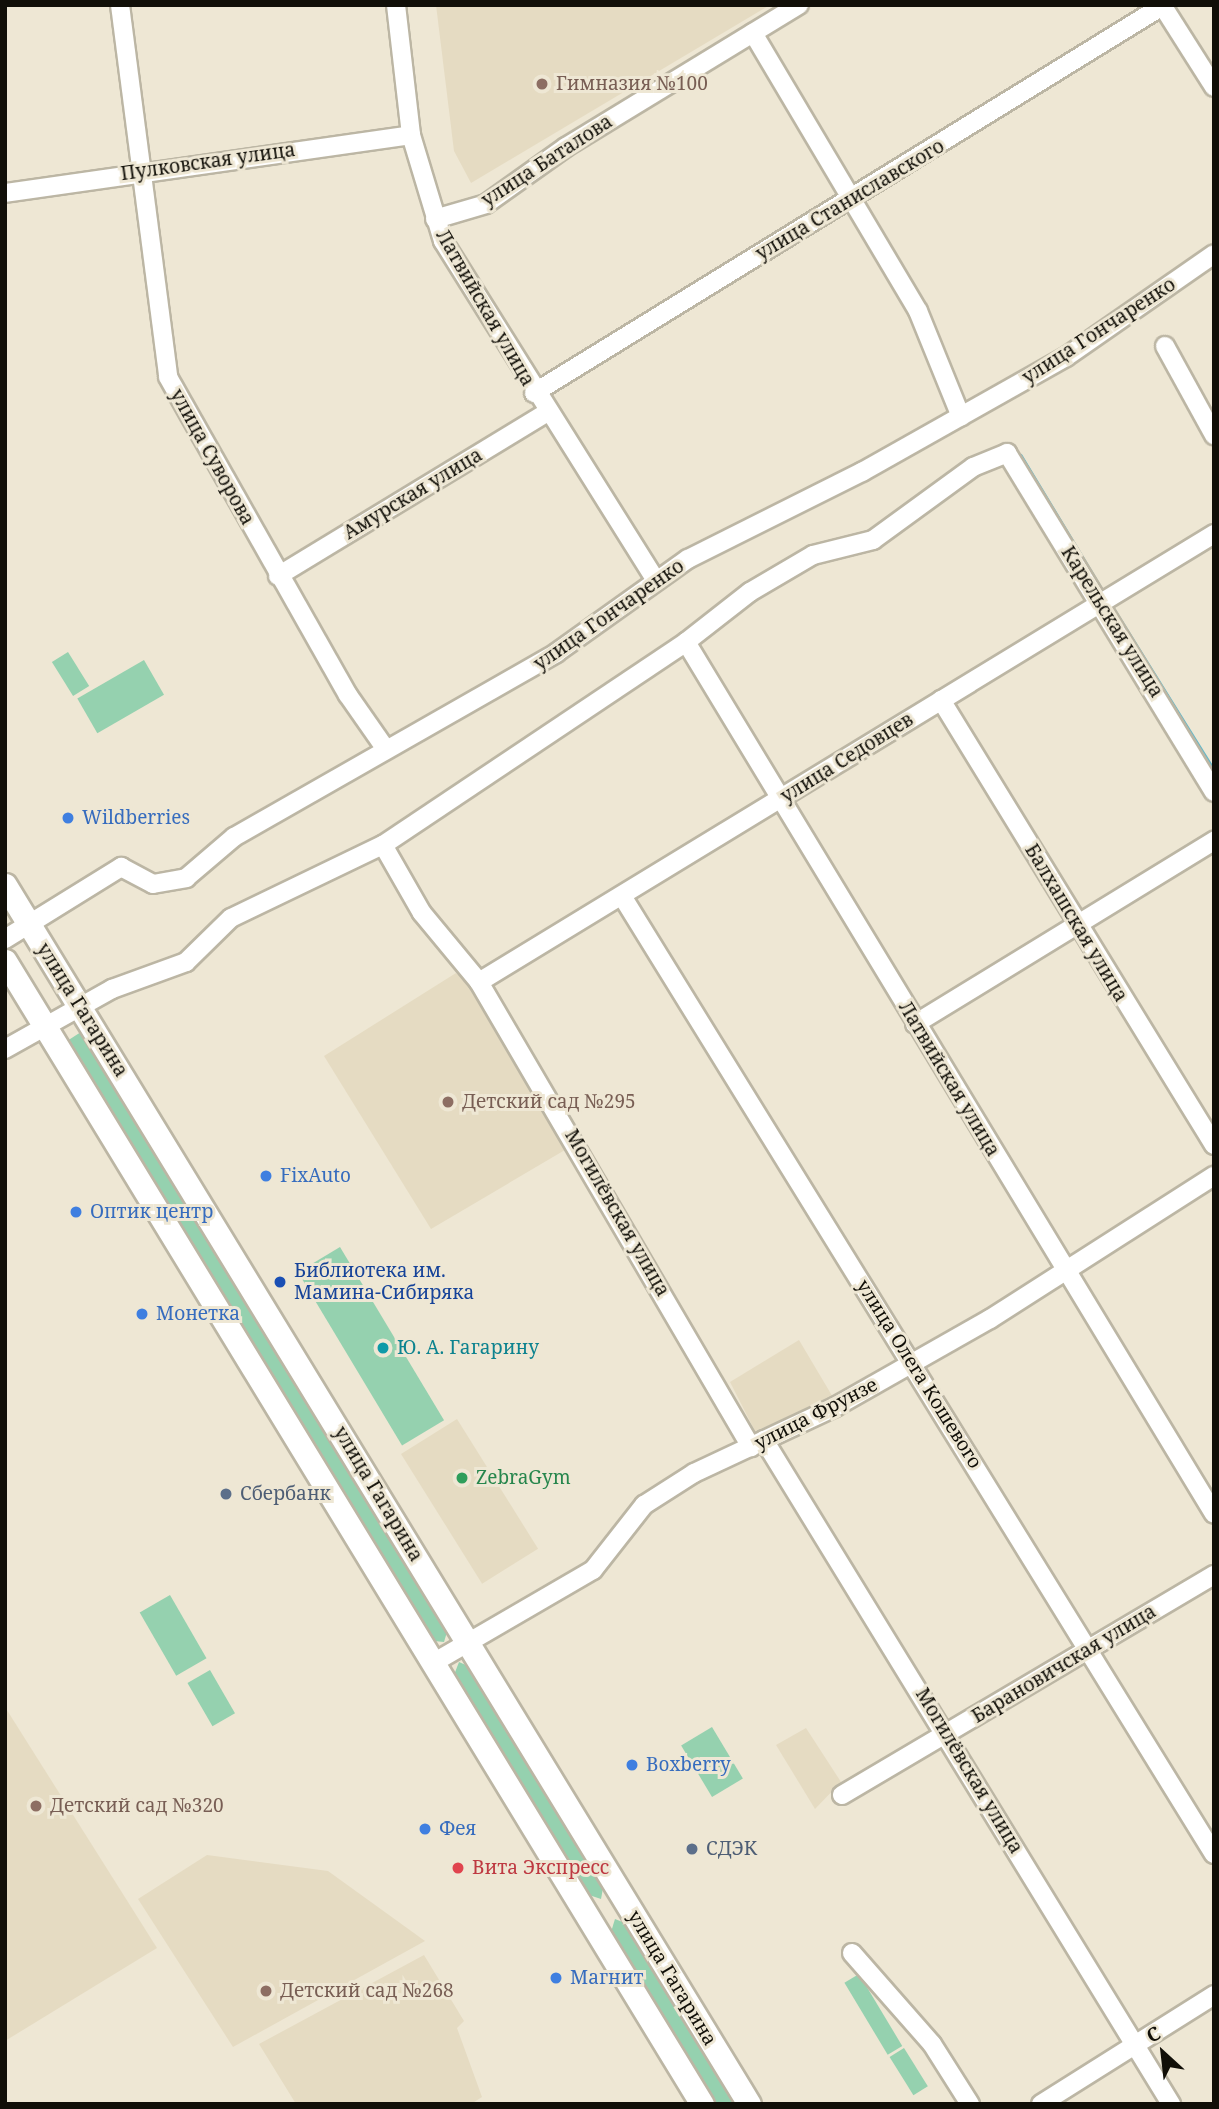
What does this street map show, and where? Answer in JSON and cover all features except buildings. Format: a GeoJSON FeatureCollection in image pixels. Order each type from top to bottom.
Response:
{"type":"FeatureCollection","features":[{"type":"Feature","properties":{"kind":"main road","name":"улица Гагарина"},"geometry":{"type":"LineString","coordinates":[[5,885],[749,2104]]}},
{"type":"Feature","properties":{"kind":"main road","name":"улица Гагарина"},"geometry":{"type":"LineString","coordinates":[[5,961],[702,2104]]}},
{"type":"Feature","properties":{"kind":"main road"},"geometry":{"type":"LineString","coordinates":[[590,1920],[624,1899]]}},
{"type":"Feature","properties":{"kind":"street","name":"улица Суворова"},"geometry":{"type":"LineString","coordinates":[[120,5],[168,377],[278,576],[385,748]]}},
{"type":"Feature","properties":{"kind":"street","name":"Латвийская улица"},"geometry":{"type":"LineString","coordinates":[[396,5],[411,135],[435,219],[534,393],[655,579]]}},
{"type":"Feature","properties":{"kind":"street","name":"улица Баталова"},"geometry":{"type":"LineString","coordinates":[[435,219],[486,204],[799,5]]}},
{"type":"Feature","properties":{"kind":"street"},"geometry":{"type":"LineString","coordinates":[[1163,6],[1214,87]]}},
{"type":"Feature","properties":{"kind":"street","name":"улица Станиславского"},"geometry":{"type":"LineString","coordinates":[[534,393],[1163,6]]}},
{"type":"Feature","properties":{"kind":"street"},"geometry":{"type":"LineString","coordinates":[[753,33],[935,342],[961,418]]}},
{"type":"Feature","properties":{"kind":"street","name":"Пулковская улица"},"geometry":{"type":"LineString","coordinates":[[5,193],[411,135]]}},
{"type":"Feature","properties":{"kind":"street","name":"улица Гончаренко"},"geometry":{"type":"LineString","coordinates":[[5,939],[121,867],[153,884],[186,878],[234,837],[385,748],[545,660],[655,579],[961,418],[1066,357],[1214,254]]}},
{"type":"Feature","properties":{"kind":"street"},"geometry":{"type":"LineString","coordinates":[[1165,346],[1214,435]]}},
{"type":"Feature","properties":{"kind":"street","name":"Амурская улица"},"geometry":{"type":"LineString","coordinates":[[278,576],[548,412]]}},
{"type":"Feature","properties":{"kind":"street","name":"Карельская улица"},"geometry":{"type":"LineString","coordinates":[[686,642],[750,592],[813,555],[873,540],[973,467],[1007,453],[1214,792]]}},
{"type":"Feature","properties":{"kind":"street","name":"улица Седовцев"},"geometry":{"type":"LineString","coordinates":[[479,982],[1214,534]]}},
{"type":"Feature","properties":{"kind":"street","name":"Латвийская улица"},"geometry":{"type":"LineString","coordinates":[[686,642],[779,800],[1214,1514]]}},
{"type":"Feature","properties":{"kind":"street"},"geometry":{"type":"LineString","coordinates":[[5,1049],[79,1005],[186,962],[231,918],[383,845],[686,642]]}},
{"type":"Feature","properties":{"kind":"street","name":"Балхашская улица"},"geometry":{"type":"LineString","coordinates":[[942,700],[1076,925],[1214,1145]]}},
{"type":"Feature","properties":{"kind":"street"},"geometry":{"type":"LineString","coordinates":[[915,1024],[1214,841]]}},
{"type":"Feature","properties":{"kind":"street","name":"Могилёвская улица"},"geometry":{"type":"LineString","coordinates":[[383,845],[422,913],[479,982],[758,1443],[947,1734],[1171,2104]]}},
{"type":"Feature","properties":{"kind":"street","name":"улица Олега Кошевого"},"geometry":{"type":"LineString","coordinates":[[622,896],[1091,1649],[1214,1854]]}},
{"type":"Feature","properties":{"kind":"street","name":"улица Фрунзе"},"geometry":{"type":"LineString","coordinates":[[433,1663],[593,1570],[643,1505],[912,1364],[1066,1271],[1214,1175]]}},
{"type":"Feature","properties":{"kind":"street","name":"Барановичская улица"},"geometry":{"type":"LineString","coordinates":[[842,1795],[1214,1575]]}},
{"type":"Feature","properties":{"kind":"street"},"geometry":{"type":"LineString","coordinates":[[852,1953],[932,2044],[970,2104]]}},
{"type":"Feature","properties":{"kind":"street"},"geometry":{"type":"LineString","coordinates":[[1041,2104],[1214,1995]]}},
{"type":"Feature","properties":{"kind":"shaded area","name":"Гимназия №100"},"geometry":{"type":"Polygon","coordinates":[[[436,5],[770,5],[471,183],[454,151],[436,5]]]}},
{"type":"Feature","properties":{"kind":"shaded area","name":"Детский сад №295"},"geometry":{"type":"Polygon","coordinates":[[[456,973],[476,988],[570,1147],[431,1229],[324,1056],[456,973]]]}},
{"type":"Feature","properties":{"kind":"shaded area"},"geometry":{"type":"Polygon","coordinates":[[[799,1340],[834,1399],[755,1431],[730,1382],[799,1340]]]}},
{"type":"Feature","properties":{"kind":"shaded area"},"geometry":{"type":"Polygon","coordinates":[[[457,1419],[538,1549],[482,1584],[401,1454],[457,1419]]]}},
{"type":"Feature","properties":{"kind":"shaded area","name":"Детский сад №320"},"geometry":{"type":"Polygon","coordinates":[[[5,1707],[157,1948],[5,2041],[5,1707]]]}},
{"type":"Feature","properties":{"kind":"shaded area"},"geometry":{"type":"Polygon","coordinates":[[[806,1728],[841,1782],[815,1809],[776,1745],[806,1728]]]}},
{"type":"Feature","properties":{"kind":"shaded area","name":"Детский сад №268"},"geometry":{"type":"Polygon","coordinates":[[[207,1855],[328,1871],[425,1941],[233,2047],[138,1899],[207,1855]]]}},
{"type":"Feature","properties":{"kind":"shaded area"},"geometry":{"type":"Polygon","coordinates":[[[424,1955],[464,2021],[457,2028],[482,2097],[471,2104],[296,2104],[259,2044],[424,1955]]]}},
{"type":"Feature","properties":{"kind":"green space"},"geometry":{"type":"Polygon","coordinates":[[[68,652],[89,686],[73,696],[52,662],[68,652]]]}},
{"type":"Feature","properties":{"kind":"green space"},"geometry":{"type":"Polygon","coordinates":[[[144,660],[164,695],[97,733],[77,698],[144,660]]]}},
{"type":"Feature","properties":{"kind":"green space"},"geometry":{"type":"Polygon","coordinates":[[[81,1032],[447,1632],[444,1642],[434,1641],[67,1041],[81,1032]]]}},
{"type":"Feature","properties":{"kind":"green space"},"geometry":{"type":"Polygon","coordinates":[[[340,1247],[444,1420],[402,1445],[298,1272],[340,1247]]]}},
{"type":"Feature","properties":{"kind":"green space"},"geometry":{"type":"Polygon","coordinates":[[[170,1595],[206,1658],[176,1676],[140,1612],[170,1595]]]}},
{"type":"Feature","properties":{"kind":"green space"},"geometry":{"type":"Polygon","coordinates":[[[459,1662],[468,1666],[603,1888],[601,1899],[589,1895],[454,1675],[459,1662]]]}},
{"type":"Feature","properties":{"kind":"green space"},"geometry":{"type":"Polygon","coordinates":[[[210,1670],[235,1713],[212,1726],[187,1683],[210,1670]]]}},
{"type":"Feature","properties":{"kind":"green space"},"geometry":{"type":"Polygon","coordinates":[[[712,1727],[743,1778],[712,1797],[681,1746],[712,1727]]]}},
{"type":"Feature","properties":{"kind":"green space"},"geometry":{"type":"Polygon","coordinates":[[[615,1919],[625,1923],[734,2104],[716,2104],[611,1932],[615,1919]]]}},
{"type":"Feature","properties":{"kind":"green space"},"geometry":{"type":"Polygon","coordinates":[[[859,1974],[902,2046],[888,2055],[844,1983],[859,1974]]]}},
{"type":"Feature","properties":{"kind":"green space"},"geometry":{"type":"Polygon","coordinates":[[[904,2048],[928,2086],[913,2095],[890,2057],[904,2048]]]}},
{"type":"Feature","properties":{"kind":"waterway"},"geometry":{"type":"LineString","coordinates":[[1020,456],[1105,597]]}},
{"type":"Feature","properties":{"kind":"waterway"},"geometry":{"type":"LineString","coordinates":[[1110,605],[1214,772]]}},
{"type":"Feature","properties":{"kind":"place","name":"Гимназия №100"},"geometry":{"type":"Point","coordinates":[542,84]}},
{"type":"Feature","properties":{"kind":"place","name":"Wildberries"},"geometry":{"type":"Point","coordinates":[68,818]}},
{"type":"Feature","properties":{"kind":"place","name":"Детский сад №295"},"geometry":{"type":"Point","coordinates":[448,1102]}},
{"type":"Feature","properties":{"kind":"place","name":"FixAuto"},"geometry":{"type":"Point","coordinates":[266,1176]}},
{"type":"Feature","properties":{"kind":"place","name":"Оптик центр"},"geometry":{"type":"Point","coordinates":[76,1212]}},
{"type":"Feature","properties":{"kind":"place","name":"Библиотека им. Мамина-Сибиряка"},"geometry":{"type":"Point","coordinates":[280,1282]}},
{"type":"Feature","properties":{"kind":"place","name":"Монетка"},"geometry":{"type":"Point","coordinates":[142,1314]}},
{"type":"Feature","properties":{"kind":"place","name":"Ю. А. Гагарину"},"geometry":{"type":"Point","coordinates":[383,1348]}},
{"type":"Feature","properties":{"kind":"place","name":"ZebraGym"},"geometry":{"type":"Point","coordinates":[462,1478]}},
{"type":"Feature","properties":{"kind":"place","name":"Сбербанк"},"geometry":{"type":"Point","coordinates":[226,1494]}},
{"type":"Feature","properties":{"kind":"place","name":"Boxberry"},"geometry":{"type":"Point","coordinates":[632,1765]}},
{"type":"Feature","properties":{"kind":"place","name":"Детский сад №320"},"geometry":{"type":"Point","coordinates":[36,1806]}},
{"type":"Feature","properties":{"kind":"place","name":"Фея"},"geometry":{"type":"Point","coordinates":[425,1829]}},
{"type":"Feature","properties":{"kind":"place","name":"СДЭК"},"geometry":{"type":"Point","coordinates":[692,1849]}},
{"type":"Feature","properties":{"kind":"place","name":"Вита Экспресс"},"geometry":{"type":"Point","coordinates":[458,1868]}},
{"type":"Feature","properties":{"kind":"place","name":"Магнит"},"geometry":{"type":"Point","coordinates":[556,1978]}},
{"type":"Feature","properties":{"kind":"place","name":"Детский сад №268"},"geometry":{"type":"Point","coordinates":[266,1991]}}]}
